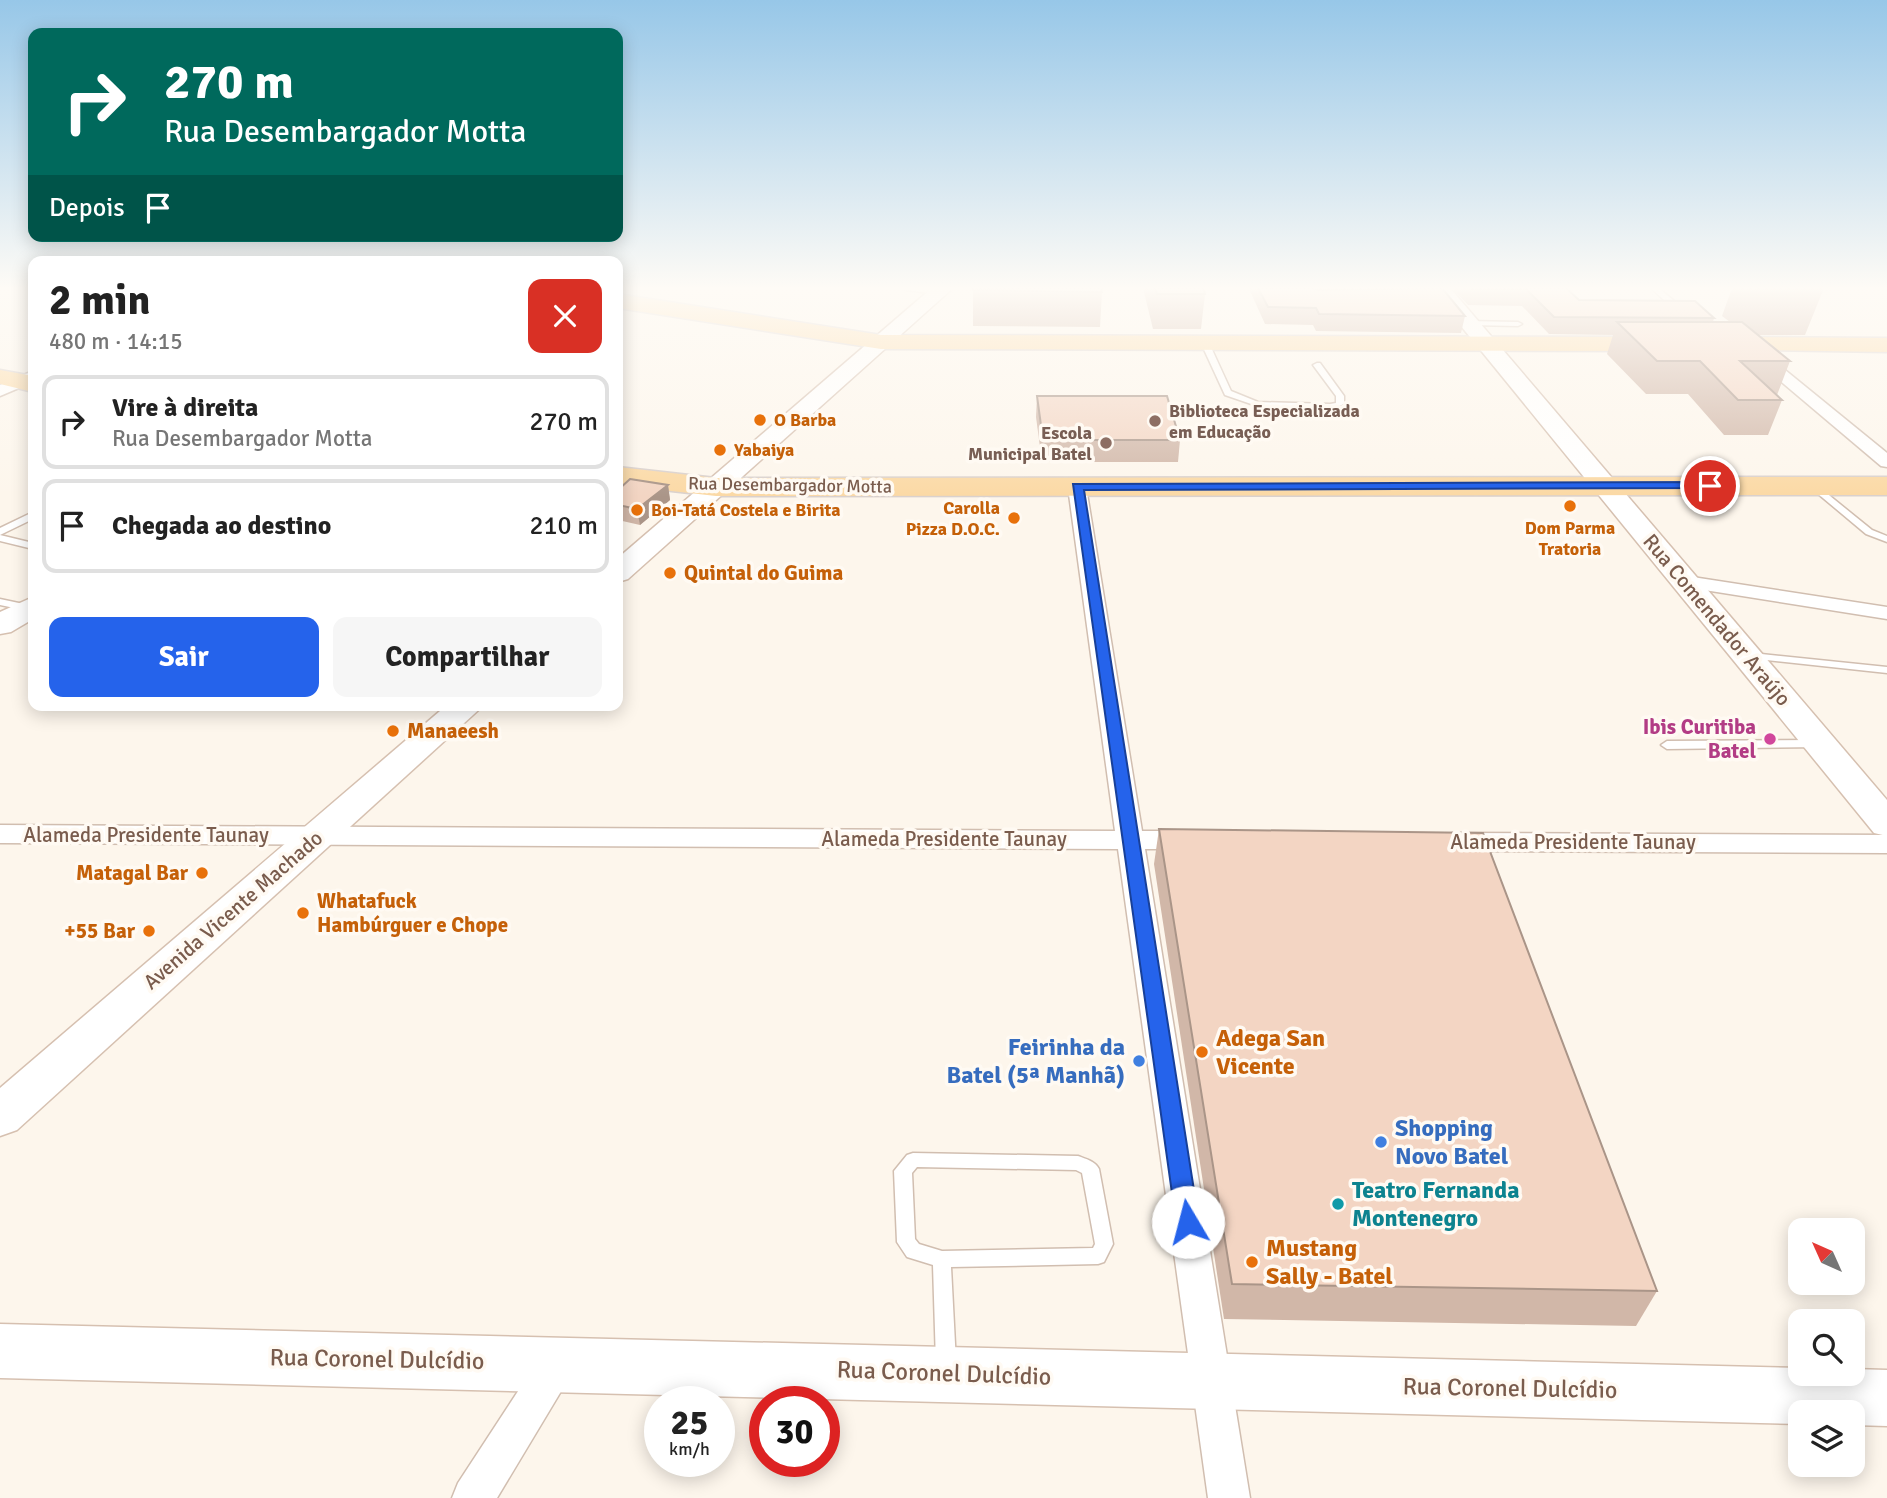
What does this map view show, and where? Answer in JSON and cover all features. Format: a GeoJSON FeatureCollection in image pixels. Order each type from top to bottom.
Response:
{"type":"FeatureCollection","features":[{"type":"Feature","properties":{"kind":"main road","name":"Rua Desembargador Motta"},"geometry":{"type":"LineString","coordinates":[[623,477],[716,487],[1887,486]]}},
{"type":"Feature","properties":{"kind":"street"},"geometry":{"type":"LineString","coordinates":[[623,569],[863,358]]}},
{"type":"Feature","properties":{"kind":"street","name":"Rua Comendador Araújo"},"geometry":{"type":"LineString","coordinates":[[1498,358],[1887,824]]}},
{"type":"Feature","properties":{"kind":"street"},"geometry":{"type":"LineString","coordinates":[[1761,358],[1887,462]]}},
{"type":"Feature","properties":{"kind":"street"},"geometry":{"type":"LineString","coordinates":[[1077,487],[1229,1498]]}},
{"type":"Feature","properties":{"kind":"street"},"geometry":{"type":"LineString","coordinates":[[1686,582],[1887,612]]}},
{"type":"Feature","properties":{"kind":"street"},"geometry":{"type":"LineString","coordinates":[[0,625],[21,605]]}},
{"type":"Feature","properties":{"kind":"street","name":"Avenida Vicente Machado"},"geometry":{"type":"LineString","coordinates":[[0,1116],[460,711]]}},
{"type":"Feature","properties":{"kind":"street","name":"Alameda Presidente Taunay"},"geometry":{"type":"LineString","coordinates":[[0,834],[1214,841]]}},
{"type":"Feature","properties":{"kind":"street","name":"Alameda Presidente Taunay"},"geometry":{"type":"LineString","coordinates":[[1423,842],[1887,844]]}},
{"type":"Feature","properties":{"kind":"street","name":"Rua Coronel Dulcídio"},"geometry":{"type":"LineString","coordinates":[[0,1351],[1887,1398]]}},
{"type":"Feature","properties":{"kind":"street"},"geometry":{"type":"LineString","coordinates":[[473,1498],[560,1363]]}},
{"type":"Feature","properties":{"kind":"lane"},"geometry":{"type":"LineString","coordinates":[[1212,358],[1228,393],[1257,404],[1331,407],[1340,404],[1340,396],[1317,365]]}},
{"type":"Feature","properties":{"kind":"lane"},"geometry":{"type":"LineString","coordinates":[[1814,486],[1869,531],[1887,539]]}},
{"type":"Feature","properties":{"kind":"lane"},"geometry":{"type":"LineString","coordinates":[[0,533],[28,518]]}},
{"type":"Feature","properties":{"kind":"lane"},"geometry":{"type":"LineString","coordinates":[[0,538],[28,545]]}},
{"type":"Feature","properties":{"kind":"lane"},"geometry":{"type":"LineString","coordinates":[[1747,656],[1887,670]]}},
{"type":"Feature","properties":{"kind":"lane"},"geometry":{"type":"LineString","coordinates":[[1667,745],[1821,744]]}},
{"type":"Feature","properties":{"kind":"lane"},"geometry":{"type":"LineString","coordinates":[[913,1160],[1079,1163],[1090,1169],[1104,1244],[1098,1256],[942,1259],[913,1251],[906,1242],[903,1171],[913,1160]]}},
{"type":"Feature","properties":{"kind":"lane"},"geometry":{"type":"LineString","coordinates":[[942,1259],[947,1373]]}},
{"type":"Feature","properties":{"kind":"building"},"geometry":{"type":"Polygon","coordinates":[[[1654,358],[1786,358],[1790,361],[1740,361],[1782,400],[1738,400],[1700,361],[1657,361],[1654,358]]]}},
{"type":"Feature","properties":{"kind":"building"},"geometry":{"type":"Polygon","coordinates":[[[1037,396],[1167,396],[1180,440],[1043,440],[1037,396]]]}},
{"type":"Feature","properties":{"kind":"building"},"geometry":{"type":"Polygon","coordinates":[[[630,479],[668,485],[637,509],[623,506],[623,485],[630,479]]]}},
{"type":"Feature","properties":{"kind":"building","name":"Shopping Novo Batel"},"geometry":{"type":"Polygon","coordinates":[[[1159,829],[1483,833],[1657,1291],[1232,1284],[1159,829]]]}},
{"type":"Feature","properties":{"kind":"place","name":"O Barba"},"geometry":{"type":"Point","coordinates":[760,420]}},
{"type":"Feature","properties":{"kind":"place","name":"Biblioteca Especializada em Educação"},"geometry":{"type":"Point","coordinates":[1155,421]}},
{"type":"Feature","properties":{"kind":"place","name":"Escola Municipal Batel"},"geometry":{"type":"Point","coordinates":[1106,443]}},
{"type":"Feature","properties":{"kind":"place","name":"Yabaiya"},"geometry":{"type":"Point","coordinates":[720,450]}},
{"type":"Feature","properties":{"kind":"place","name":"Dom Parma Tratoria"},"geometry":{"type":"Point","coordinates":[1570,506]}},
{"type":"Feature","properties":{"kind":"place","name":"Boi-Tatá Costela e Birita"},"geometry":{"type":"Point","coordinates":[637,510]}},
{"type":"Feature","properties":{"kind":"place","name":"Carolla Pizza D.O.C."},"geometry":{"type":"Point","coordinates":[1014,518]}},
{"type":"Feature","properties":{"kind":"place","name":"Quintal do Guima"},"geometry":{"type":"Point","coordinates":[670,573]}},
{"type":"Feature","properties":{"kind":"place","name":"Manaeesh"},"geometry":{"type":"Point","coordinates":[393,731]}},
{"type":"Feature","properties":{"kind":"place","name":"Ibis Curitiba Batel"},"geometry":{"type":"Point","coordinates":[1770,739]}},
{"type":"Feature","properties":{"kind":"place","name":"Matagal Bar"},"geometry":{"type":"Point","coordinates":[202,873]}},
{"type":"Feature","properties":{"kind":"place","name":"Whatafuck Hambúrguer e Chope"},"geometry":{"type":"Point","coordinates":[303,913]}},
{"type":"Feature","properties":{"kind":"place","name":"+55 Bar"},"geometry":{"type":"Point","coordinates":[149,931]}},
{"type":"Feature","properties":{"kind":"place","name":"Adega San Vicente"},"geometry":{"type":"Point","coordinates":[1202,1052]}},
{"type":"Feature","properties":{"kind":"place","name":"Feirinha da Batel (5ª Manhã)"},"geometry":{"type":"Point","coordinates":[1139,1061]}},
{"type":"Feature","properties":{"kind":"place","name":"Shopping Novo Batel"},"geometry":{"type":"Point","coordinates":[1381,1142]}},
{"type":"Feature","properties":{"kind":"place","name":"Teatro Fernanda Montenegro"},"geometry":{"type":"Point","coordinates":[1338,1204]}},
{"type":"Feature","properties":{"kind":"place","name":"Mustang Sally - Batel"},"geometry":{"type":"Point","coordinates":[1252,1262]}},
{"type":"Feature","properties":{"kind":"route"},"geometry":{"type":"LineString","coordinates":[[1188,1222],[1077,487],[1710,486]]}}]}
